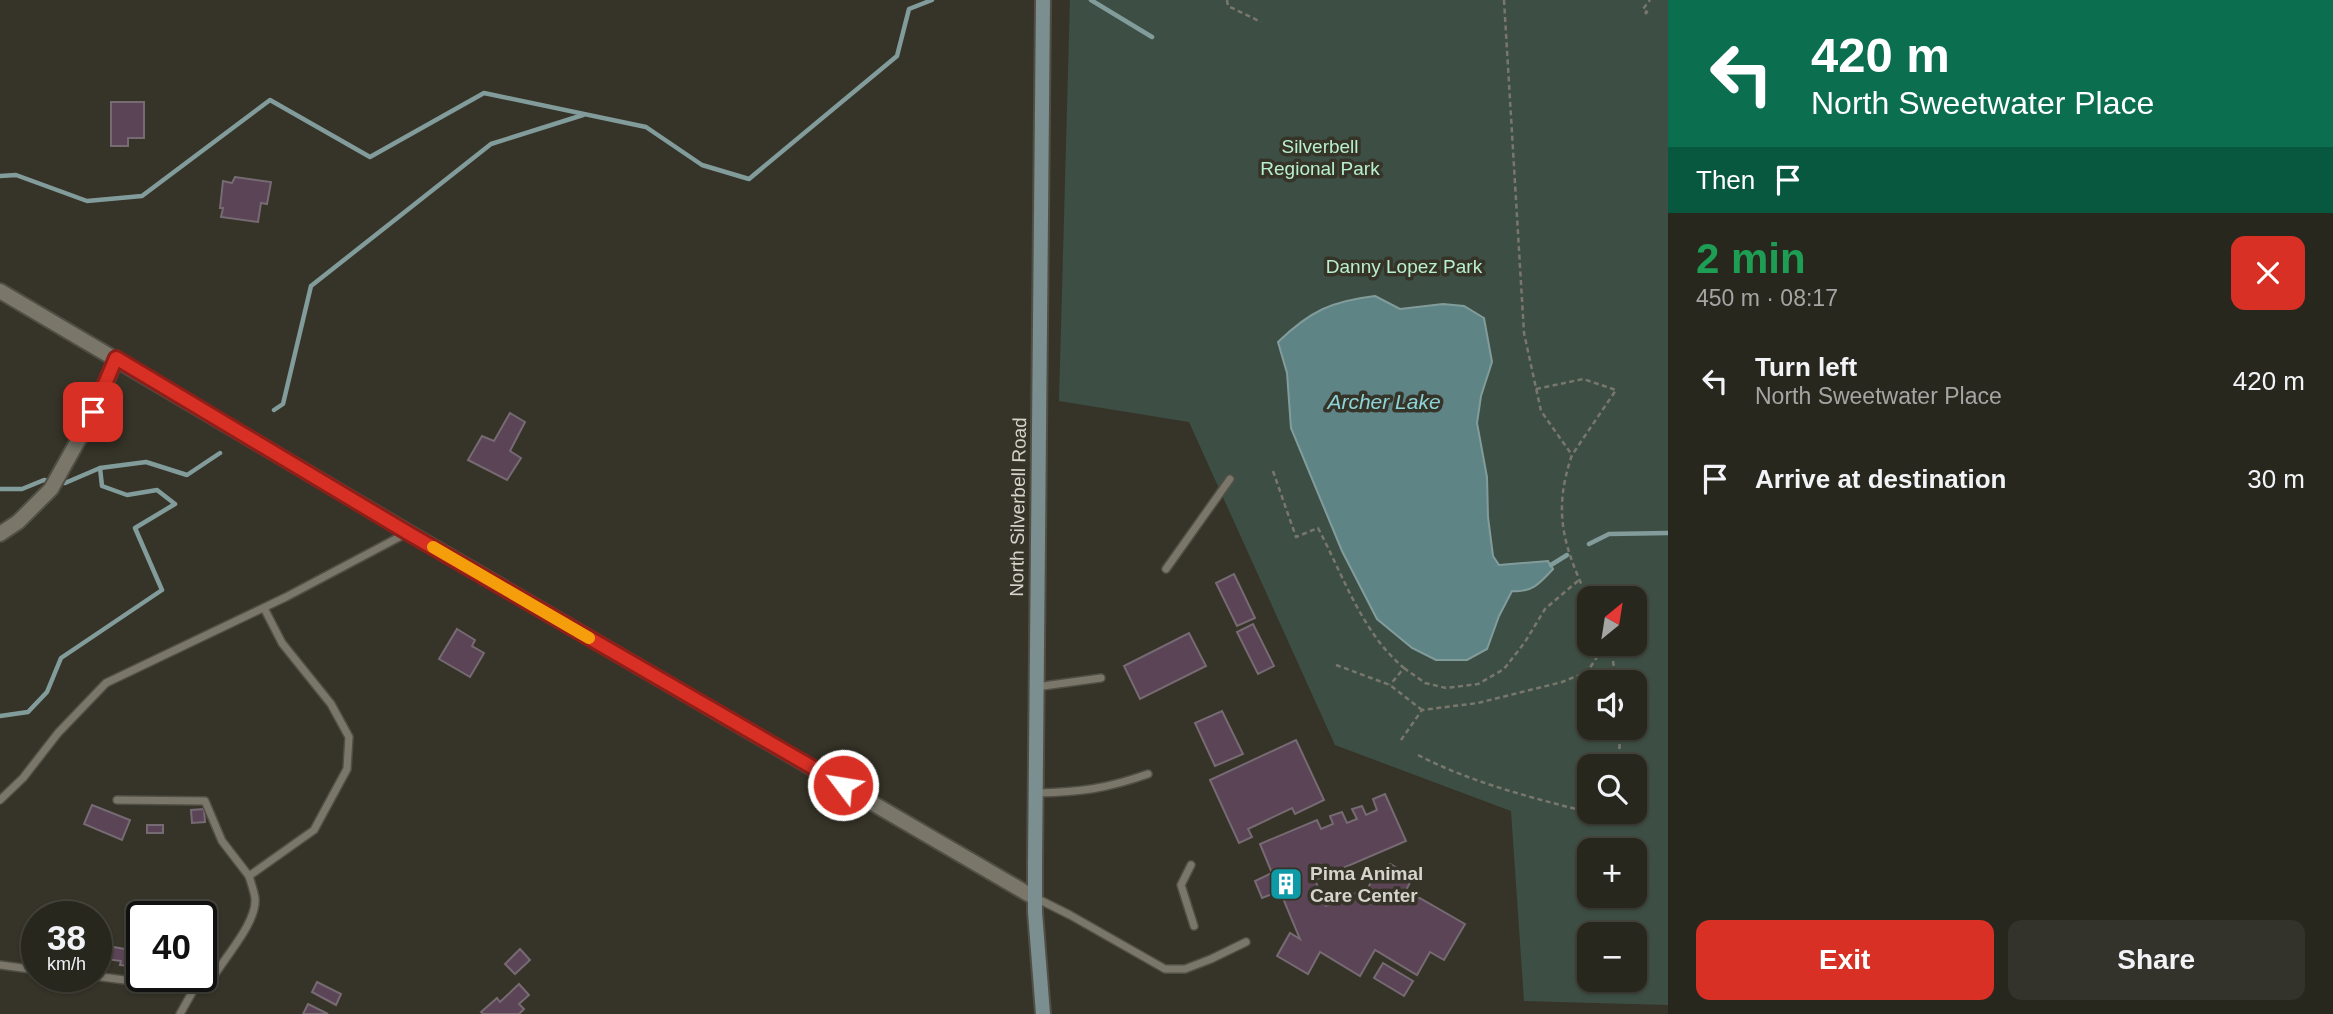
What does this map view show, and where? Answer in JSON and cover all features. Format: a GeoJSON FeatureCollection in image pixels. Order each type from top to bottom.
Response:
{"type":"FeatureCollection","features":[{"type":"Feature","properties":{"kind":"main road","name":"North Silverbell Road"},"geometry":{"type":"LineString","coordinates":[[1043,1014],[1035,898],[1035,688],[1044,0]]}},
{"type":"Feature","properties":{"kind":"street"},"geometry":{"type":"LineString","coordinates":[[0,290],[408,533],[1035,898]]}},
{"type":"Feature","properties":{"kind":"street"},"geometry":{"type":"LineString","coordinates":[[0,534],[18,522],[51,489],[93,412],[116,358]]}},
{"type":"Feature","properties":{"kind":"lane"},"geometry":{"type":"LineString","coordinates":[[1166,569],[1230,479]]}},
{"type":"Feature","properties":{"kind":"lane"},"geometry":{"type":"LineString","coordinates":[[0,800],[23,778],[58,733],[106,683],[264,608],[408,533]]}},
{"type":"Feature","properties":{"kind":"lane"},"geometry":{"type":"LineString","coordinates":[[249,876],[313,830],[347,769],[348,758],[349,737],[331,704],[282,643],[264,608]]}},
{"type":"Feature","properties":{"kind":"lane"},"geometry":{"type":"LineString","coordinates":[[1035,688],[1101,678]]}},
{"type":"Feature","properties":{"kind":"lane"},"geometry":{"type":"LineString","coordinates":[[1035,793],[1084,792],[1148,774]]}},
{"type":"Feature","properties":{"kind":"lane"},"geometry":{"type":"LineString","coordinates":[[117,800],[205,801],[222,841],[249,876],[256,900],[247,929],[217,969]]}},
{"type":"Feature","properties":{"kind":"lane"},"geometry":{"type":"LineString","coordinates":[[1191,865],[1181,885],[1195,926]]}},
{"type":"Feature","properties":{"kind":"lane"},"geometry":{"type":"LineString","coordinates":[[1035,898],[1165,970],[1185,969],[1211,960],[1245,942]]}},
{"type":"Feature","properties":{"kind":"lane"},"geometry":{"type":"LineString","coordinates":[[0,965],[21,968]]}},
{"type":"Feature","properties":{"kind":"lane"},"geometry":{"type":"LineString","coordinates":[[180,1014],[192,992]]}},
{"type":"Feature","properties":{"kind":"path"},"geometry":{"type":"LineString","coordinates":[[1227,0],[1228,5],[1261,22]]}},
{"type":"Feature","properties":{"kind":"path"},"geometry":{"type":"LineString","coordinates":[[1504,0],[1524,333],[1541,411],[1572,455]]}},
{"type":"Feature","properties":{"kind":"path"},"geometry":{"type":"LineString","coordinates":[[1645,15],[1647,12],[1643,9],[1650,0]]}},
{"type":"Feature","properties":{"kind":"path"},"geometry":{"type":"LineString","coordinates":[[1536,388],[1583,379],[1616,390],[1572,455],[1562,482],[1567,547],[1582,586]]}},
{"type":"Feature","properties":{"kind":"path"},"geometry":{"type":"LineString","coordinates":[[1273,471],[1296,537],[1318,528],[1371,630],[1386,653],[1425,683],[1446,688],[1478,684],[1504,669],[1525,642],[1545,609],[1579,579]]}},
{"type":"Feature","properties":{"kind":"path"},"geometry":{"type":"LineString","coordinates":[[1336,665],[1390,685],[1422,710],[1478,703],[1562,682],[1587,672],[1598,656]]}},
{"type":"Feature","properties":{"kind":"path"},"geometry":{"type":"LineString","coordinates":[[1390,685],[1404,668]]}},
{"type":"Feature","properties":{"kind":"path"},"geometry":{"type":"LineString","coordinates":[[1401,740],[1422,710]]}},
{"type":"Feature","properties":{"kind":"path"},"geometry":{"type":"LineString","coordinates":[[1418,755],[1451,772],[1493,787],[1577,809]]}},
{"type":"Feature","properties":{"kind":"green space","name":"Danny Lopez Park"},"geometry":{"type":"Polygon","coordinates":[[[1070,0],[1668,0],[1668,1005],[1524,1001],[1511,811],[1335,745],[1189,422],[1059,401],[1070,0]]]}},
{"type":"Feature","properties":{"kind":"water","name":"Archer Lake"},"geometry":{"type":"Polygon","coordinates":[[[1375,296],[1400,309],[1443,304],[1464,306],[1484,318],[1492,362],[1481,396],[1477,423],[1487,477],[1493,556],[1499,565],[1548,561],[1553,569],[1530,589],[1512,591],[1487,649],[1467,660],[1436,660],[1412,648],[1377,619],[1342,551],[1291,428],[1287,373],[1278,342],[1301,322],[1322,309],[1375,296]]]}},
{"type":"Feature","properties":{"kind":"building"},"geometry":{"type":"Polygon","coordinates":[[[111,102],[144,102],[144,138],[128,138],[128,146],[111,146],[111,102]]]}},
{"type":"Feature","properties":{"kind":"building"},"geometry":{"type":"Polygon","coordinates":[[[235,177],[271,182],[267,204],[261,203],[258,222],[221,217],[223,181],[232,183],[235,177]]]}},
{"type":"Feature","properties":{"kind":"building"},"geometry":{"type":"Polygon","coordinates":[[[510,413],[525,422],[510,451],[521,458],[507,480],[468,460],[482,436],[494,441],[510,413]]]}},
{"type":"Feature","properties":{"kind":"building"},"geometry":{"type":"Polygon","coordinates":[[[1234,574],[1255,618],[1237,626],[1216,583],[1234,574]]]}},
{"type":"Feature","properties":{"kind":"building"},"geometry":{"type":"Polygon","coordinates":[[[1253,624],[1274,666],[1258,674],[1237,632],[1253,624]]]}},
{"type":"Feature","properties":{"kind":"building"},"geometry":{"type":"Polygon","coordinates":[[[457,629],[475,640],[472,646],[484,653],[470,677],[439,659],[457,629]]]}},
{"type":"Feature","properties":{"kind":"building"},"geometry":{"type":"Polygon","coordinates":[[[1189,633],[1206,666],[1140,699],[1124,666],[1189,633]]]}},
{"type":"Feature","properties":{"kind":"building"},"geometry":{"type":"Polygon","coordinates":[[[1222,711],[1243,754],[1215,766],[1195,723],[1222,711]]]}},
{"type":"Feature","properties":{"kind":"building"},"geometry":{"type":"Polygon","coordinates":[[[1296,740],[1324,800],[1295,814],[1292,808],[1248,829],[1252,837],[1239,843],[1210,780],[1296,740]]]}},
{"type":"Feature","properties":{"kind":"building","name":"Pima Animal Care Center"},"geometry":{"type":"Polygon","coordinates":[[[1385,794],[1406,841],[1315,880],[1326,906],[1368,888],[1376,872],[1390,864],[1413,877],[1406,890],[1465,924],[1444,960],[1430,952],[1417,975],[1375,950],[1360,976],[1320,952],[1308,974],[1277,956],[1290,933],[1300,939],[1280,891],[1262,898],[1255,881],[1272,873],[1260,844],[1317,820],[1321,829],[1333,824],[1330,816],[1342,812],[1347,823],[1357,819],[1352,809],[1362,806],[1366,815],[1377,810],[1373,799],[1385,794]]]}},
{"type":"Feature","properties":{"kind":"building"},"geometry":{"type":"Polygon","coordinates":[[[92,805],[130,820],[122,840],[84,824],[92,805]]]}},
{"type":"Feature","properties":{"kind":"building"},"geometry":{"type":"Polygon","coordinates":[[[204,809],[205,822],[192,823],[191,810],[204,809]]]}},
{"type":"Feature","properties":{"kind":"building"},"geometry":{"type":"Polygon","coordinates":[[[147,825],[163,825],[163,833],[147,833],[147,825]]]}},
{"type":"Feature","properties":{"kind":"building"},"geometry":{"type":"Polygon","coordinates":[[[112,947],[126,949],[126,966],[120,965],[121,961],[112,960],[112,947]]]}},
{"type":"Feature","properties":{"kind":"building"},"geometry":{"type":"Polygon","coordinates":[[[520,949],[530,960],[515,974],[505,964],[520,949]]]}},
{"type":"Feature","properties":{"kind":"building"},"geometry":{"type":"Polygon","coordinates":[[[1383,963],[1413,981],[1404,996],[1374,978],[1383,963]]]}},
{"type":"Feature","properties":{"kind":"building"},"geometry":{"type":"Polygon","coordinates":[[[317,982],[341,994],[336,1005],[312,992],[317,982]]]}},
{"type":"Feature","properties":{"kind":"building"},"geometry":{"type":"Polygon","coordinates":[[[519,984],[529,995],[519,1004],[524,1009],[519,1014],[481,1012],[497,998],[500,1002],[519,984]]]}},
{"type":"Feature","properties":{"kind":"building"},"geometry":{"type":"Polygon","coordinates":[[[308,1004],[328,1014],[303,1014],[308,1004]]]}},
{"type":"Feature","properties":{"kind":"waterway"},"geometry":{"type":"LineString","coordinates":[[0,176],[16,175],[87,201],[142,196],[270,100],[370,157],[484,93],[646,127],[702,165],[749,179],[897,56],[909,9],[932,0]]}},
{"type":"Feature","properties":{"kind":"waterway"},"geometry":{"type":"LineString","coordinates":[[1091,0],[1152,37]]}},
{"type":"Feature","properties":{"kind":"waterway"},"geometry":{"type":"LineString","coordinates":[[274,410],[283,404],[311,286],[491,144],[583,115]]}},
{"type":"Feature","properties":{"kind":"waterway"},"geometry":{"type":"LineString","coordinates":[[0,716],[28,712],[47,692],[61,658],[162,590],[135,528],[175,504],[157,490],[127,495],[102,486],[100,468],[146,462],[187,475],[220,453]]}},
{"type":"Feature","properties":{"kind":"waterway"},"geometry":{"type":"LineString","coordinates":[[0,489],[22,489],[44,480],[65,483],[100,468]]}},
{"type":"Feature","properties":{"kind":"waterway"},"geometry":{"type":"LineString","coordinates":[[1589,544],[1609,534],[1668,533]]}},
{"type":"Feature","properties":{"kind":"waterway"},"geometry":{"type":"LineString","coordinates":[[1551,565],[1567,555]]}},
{"type":"Feature","properties":{"kind":"slow traffic"},"geometry":{"type":"LineString","coordinates":[[433,547],[589,638]]}},
{"type":"Feature","properties":{"kind":"place","name":"Pima Animal Care Center"},"geometry":{"type":"Point","coordinates":[1286,884]}},
{"type":"Feature","properties":{"kind":"route"},"geometry":{"type":"LineString","coordinates":[[93,412],[116,358],[408,533],[843,785]]}},
{"type":"Feature","properties":{"kind":"park label","name":"Silverbell Regional Park"},"geometry":{"type":"Point","coordinates":[1320,157]}}]}
